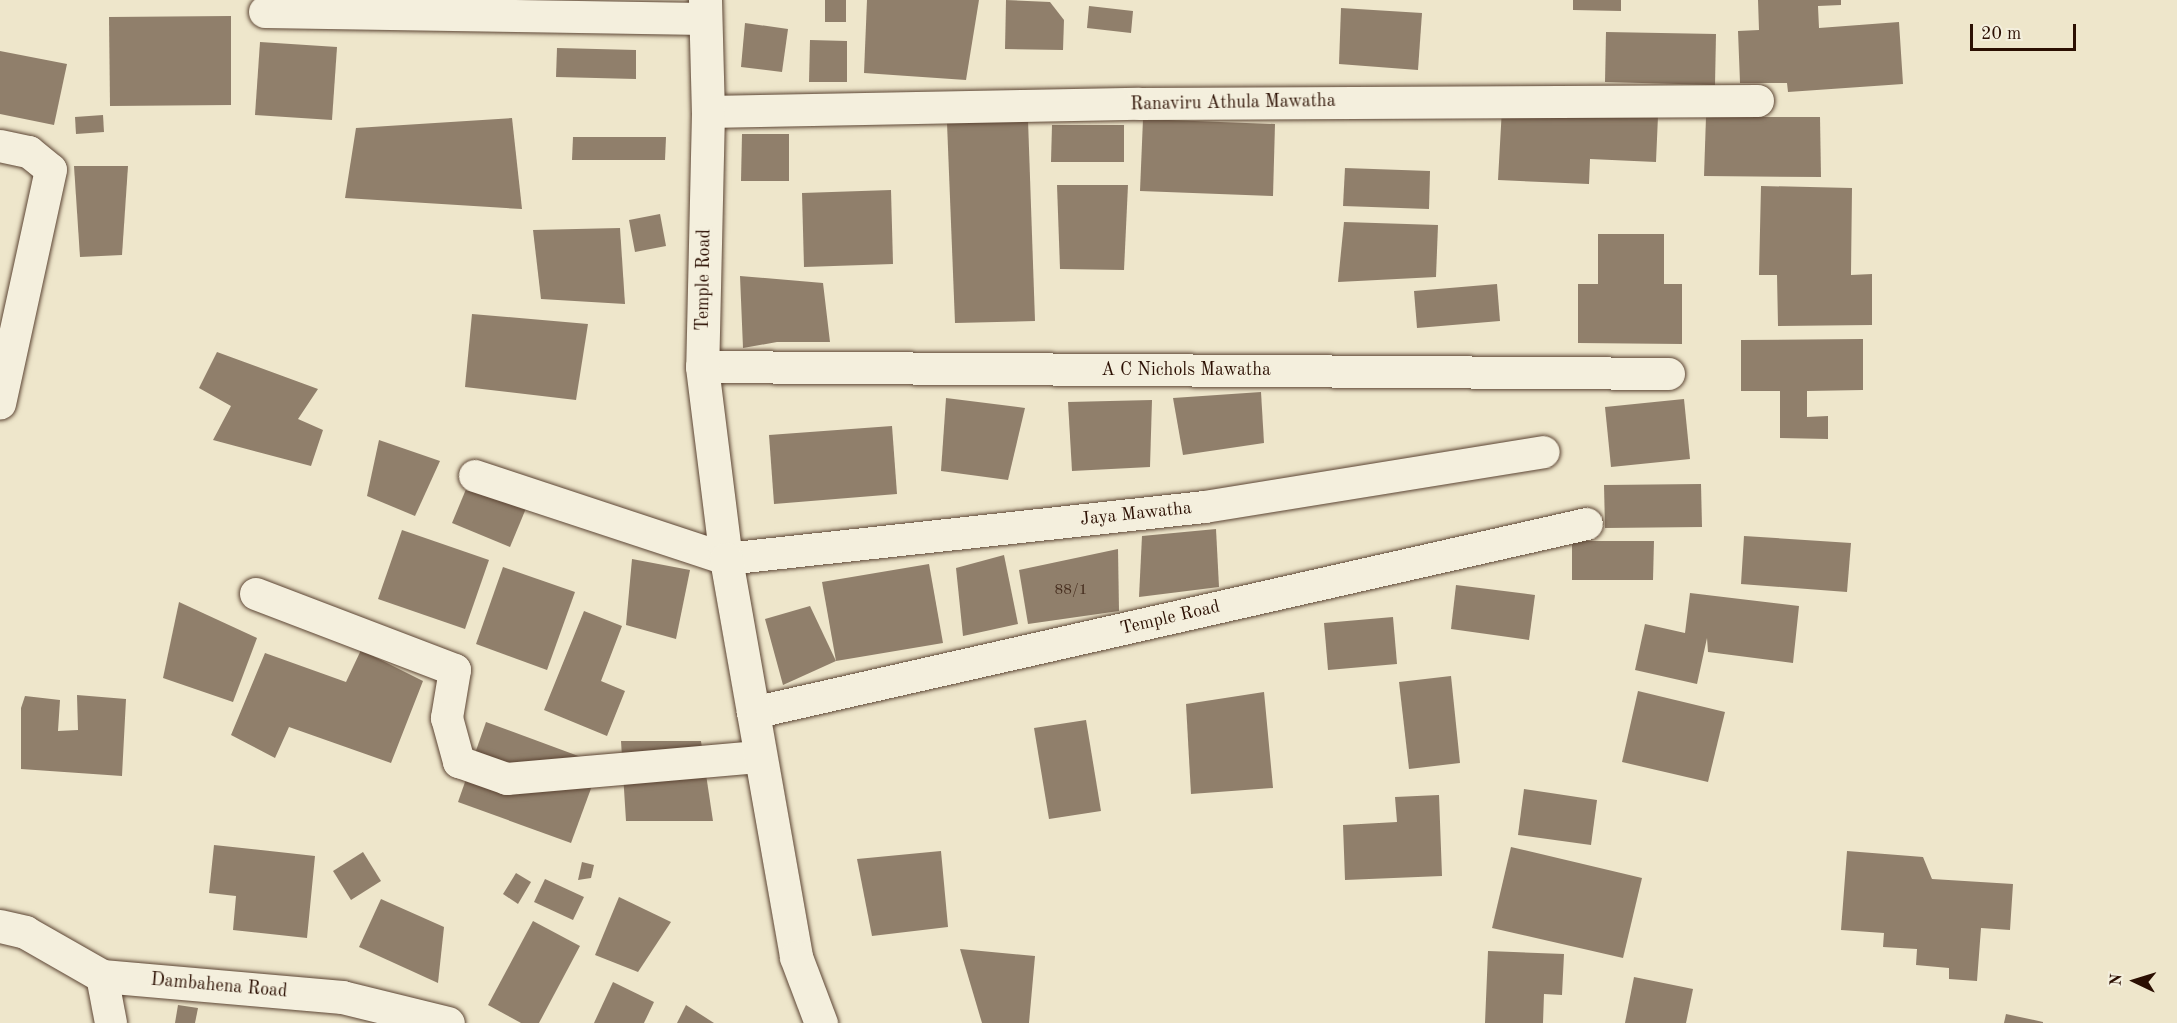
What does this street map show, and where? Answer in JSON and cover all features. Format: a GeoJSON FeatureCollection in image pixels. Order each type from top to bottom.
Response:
{"type":"FeatureCollection","features":[{"type":"Feature","properties":{"kind":"street"},"geometry":{"type":"LineString","coordinates":[[265,12],[705,10]]}},
{"type":"Feature","properties":{"kind":"street","name":"Temple Road"},"geometry":{"type":"LineString","coordinates":[[705,10],[708,112],[702,367],[726,560],[796,957],[821,1023]]}},
{"type":"Feature","properties":{"kind":"street","name":"Ranaviru Athula Mawatha"},"geometry":{"type":"LineString","coordinates":[[708,112],[1162,104],[1758,101]]}},
{"type":"Feature","properties":{"kind":"street"},"geometry":{"type":"LineString","coordinates":[[0,146],[29,152],[51,170],[0,404]]}},
{"type":"Feature","properties":{"kind":"street","name":"A C Nichols Mawatha"},"geometry":{"type":"LineString","coordinates":[[702,367],[1670,374]]}},
{"type":"Feature","properties":{"kind":"street","name":"Jaya Mawatha"},"geometry":{"type":"LineString","coordinates":[[726,560],[1205,507],[1544,452]]}},
{"type":"Feature","properties":{"kind":"street"},"geometry":{"type":"LineString","coordinates":[[475,476],[726,560]]}},
{"type":"Feature","properties":{"kind":"street","name":"Temple Road"},"geometry":{"type":"LineString","coordinates":[[753,713],[1587,524]]}},
{"type":"Feature","properties":{"kind":"street"},"geometry":{"type":"LineString","coordinates":[[256,594],[455,670],[447,718],[459,762],[507,778],[761,757]]}},
{"type":"Feature","properties":{"kind":"street","name":"Dambahena Road"},"geometry":{"type":"LineString","coordinates":[[0,926],[25,932],[102,976],[342,997],[448,1023]]}},
{"type":"Feature","properties":{"kind":"street"},"geometry":{"type":"LineString","coordinates":[[102,976],[111,1023]]}},
{"type":"Feature","properties":{"kind":"building"},"geometry":{"type":"Polygon","coordinates":[[[825,0],[846,0],[846,22],[825,22],[825,0]]]}},
{"type":"Feature","properties":{"kind":"building"},"geometry":{"type":"Polygon","coordinates":[[[867,0],[979,0],[966,80],[864,73],[867,0]]]}},
{"type":"Feature","properties":{"kind":"building"},"geometry":{"type":"Polygon","coordinates":[[[1006,0],[1050,2],[1064,20],[1063,50],[1005,49],[1006,0]]]}},
{"type":"Feature","properties":{"kind":"building"},"geometry":{"type":"Polygon","coordinates":[[[1573,0],[1621,0],[1621,11],[1573,10],[1573,0]]]}},
{"type":"Feature","properties":{"kind":"building"},"geometry":{"type":"Polygon","coordinates":[[[1758,0],[1841,0],[1841,5],[1818,6],[1819,28],[1899,22],[1903,84],[1788,92],[1787,83],[1740,83],[1738,31],[1759,30],[1758,0]]]}},
{"type":"Feature","properties":{"kind":"building"},"geometry":{"type":"Polygon","coordinates":[[[1089,6],[1133,11],[1131,33],[1087,28],[1089,6]]]}},
{"type":"Feature","properties":{"kind":"building"},"geometry":{"type":"Polygon","coordinates":[[[1341,8],[1422,13],[1418,70],[1339,64],[1341,8]]]}},
{"type":"Feature","properties":{"kind":"building"},"geometry":{"type":"Polygon","coordinates":[[[231,16],[231,105],[110,106],[109,17],[231,16]]]}},
{"type":"Feature","properties":{"kind":"building"},"geometry":{"type":"Polygon","coordinates":[[[745,23],[788,29],[782,72],[741,67],[745,23]]]}},
{"type":"Feature","properties":{"kind":"building"},"geometry":{"type":"Polygon","coordinates":[[[1606,32],[1716,34],[1715,85],[1605,82],[1606,32]]]}},
{"type":"Feature","properties":{"kind":"building"},"geometry":{"type":"Polygon","coordinates":[[[810,40],[847,41],[847,82],[809,82],[810,40]]]}},
{"type":"Feature","properties":{"kind":"building"},"geometry":{"type":"Polygon","coordinates":[[[260,42],[337,47],[332,120],[255,115],[260,42]]]}},
{"type":"Feature","properties":{"kind":"building"},"geometry":{"type":"Polygon","coordinates":[[[557,48],[636,50],[636,79],[556,77],[557,48]]]}},
{"type":"Feature","properties":{"kind":"building"},"geometry":{"type":"Polygon","coordinates":[[[0,51],[67,64],[54,125],[0,114],[0,51]]]}},
{"type":"Feature","properties":{"kind":"building"},"geometry":{"type":"Polygon","coordinates":[[[1502,108],[1658,116],[1656,162],[1590,159],[1589,184],[1498,180],[1502,108]]]}},
{"type":"Feature","properties":{"kind":"building"},"geometry":{"type":"Polygon","coordinates":[[[103,115],[104,132],[76,134],[75,117],[103,115]]]}},
{"type":"Feature","properties":{"kind":"building"},"geometry":{"type":"Polygon","coordinates":[[[1706,117],[1820,117],[1821,177],[1704,176],[1706,117]]]}},
{"type":"Feature","properties":{"kind":"building"},"geometry":{"type":"Polygon","coordinates":[[[512,118],[522,209],[345,198],[356,128],[512,118]]]}},
{"type":"Feature","properties":{"kind":"building"},"geometry":{"type":"Polygon","coordinates":[[[1143,119],[1275,124],[1273,196],[1140,191],[1143,119]]]}},
{"type":"Feature","properties":{"kind":"building"},"geometry":{"type":"Polygon","coordinates":[[[1028,120],[1035,321],[955,323],[947,123],[1028,120]]]}},
{"type":"Feature","properties":{"kind":"building"},"geometry":{"type":"Polygon","coordinates":[[[1052,125],[1124,125],[1124,162],[1051,162],[1052,125]]]}},
{"type":"Feature","properties":{"kind":"building"},"geometry":{"type":"Polygon","coordinates":[[[742,134],[789,134],[789,181],[741,181],[742,134]]]}},
{"type":"Feature","properties":{"kind":"building"},"geometry":{"type":"Polygon","coordinates":[[[573,137],[666,137],[665,160],[572,160],[573,137]]]}},
{"type":"Feature","properties":{"kind":"building"},"geometry":{"type":"Polygon","coordinates":[[[74,166],[128,166],[122,255],[80,257],[74,166]]]}},
{"type":"Feature","properties":{"kind":"building"},"geometry":{"type":"Polygon","coordinates":[[[1345,168],[1430,171],[1429,209],[1343,206],[1345,168]]]}},
{"type":"Feature","properties":{"kind":"building"},"geometry":{"type":"Polygon","coordinates":[[[1057,185],[1128,185],[1124,270],[1060,269],[1057,185]]]}},
{"type":"Feature","properties":{"kind":"building"},"geometry":{"type":"Polygon","coordinates":[[[1761,186],[1852,188],[1851,275],[1872,274],[1872,325],[1778,326],[1777,275],[1759,275],[1761,186]]]}},
{"type":"Feature","properties":{"kind":"building"},"geometry":{"type":"Polygon","coordinates":[[[891,190],[893,264],[804,267],[802,193],[891,190]]]}},
{"type":"Feature","properties":{"kind":"building"},"geometry":{"type":"Polygon","coordinates":[[[660,214],[666,246],[635,252],[629,220],[660,214]]]}},
{"type":"Feature","properties":{"kind":"building"},"geometry":{"type":"Polygon","coordinates":[[[1344,222],[1438,225],[1436,277],[1338,282],[1344,222]]]}},
{"type":"Feature","properties":{"kind":"building"},"geometry":{"type":"Polygon","coordinates":[[[620,228],[625,304],[541,299],[533,230],[620,228]]]}},
{"type":"Feature","properties":{"kind":"building"},"geometry":{"type":"Polygon","coordinates":[[[1598,234],[1664,234],[1664,284],[1682,284],[1682,344],[1578,343],[1578,284],[1598,284],[1598,234]]]}},
{"type":"Feature","properties":{"kind":"building"},"geometry":{"type":"Polygon","coordinates":[[[740,276],[823,283],[830,342],[777,342],[743,348],[740,276]]]}},
{"type":"Feature","properties":{"kind":"building"},"geometry":{"type":"Polygon","coordinates":[[[1497,284],[1500,321],[1417,328],[1414,291],[1497,284]]]}},
{"type":"Feature","properties":{"kind":"building"},"geometry":{"type":"Polygon","coordinates":[[[472,314],[588,324],[576,400],[465,387],[472,314]]]}},
{"type":"Feature","properties":{"kind":"building"},"geometry":{"type":"Polygon","coordinates":[[[1863,339],[1863,390],[1807,391],[1807,417],[1828,416],[1828,439],[1780,438],[1780,391],[1741,391],[1741,340],[1863,339]]]}},
{"type":"Feature","properties":{"kind":"building"},"geometry":{"type":"Polygon","coordinates":[[[217,352],[318,389],[298,419],[323,430],[311,466],[213,440],[231,406],[199,388],[217,352]]]}},
{"type":"Feature","properties":{"kind":"building"},"geometry":{"type":"Polygon","coordinates":[[[1261,392],[1264,443],[1183,455],[1173,398],[1261,392]]]}},
{"type":"Feature","properties":{"kind":"building"},"geometry":{"type":"Polygon","coordinates":[[[946,398],[1025,408],[1008,480],[941,471],[946,398]]]}},
{"type":"Feature","properties":{"kind":"building"},"geometry":{"type":"Polygon","coordinates":[[[1684,399],[1690,459],[1611,467],[1605,407],[1684,399]]]}},
{"type":"Feature","properties":{"kind":"building"},"geometry":{"type":"Polygon","coordinates":[[[1152,400],[1150,467],[1072,471],[1068,402],[1152,400]]]}},
{"type":"Feature","properties":{"kind":"building"},"geometry":{"type":"Polygon","coordinates":[[[892,426],[897,494],[774,504],[769,435],[892,426]]]}},
{"type":"Feature","properties":{"kind":"building"},"geometry":{"type":"Polygon","coordinates":[[[379,440],[440,461],[415,516],[367,496],[379,440]]]}},
{"type":"Feature","properties":{"kind":"building"},"geometry":{"type":"Polygon","coordinates":[[[469,482],[527,506],[510,547],[452,523],[469,482]]]}},
{"type":"Feature","properties":{"kind":"building"},"geometry":{"type":"Polygon","coordinates":[[[1701,484],[1702,527],[1605,528],[1604,485],[1701,484]]]}},
{"type":"Feature","properties":{"kind":"building"},"geometry":{"type":"Polygon","coordinates":[[[1216,529],[1219,587],[1139,597],[1142,536],[1216,529]]]}},
{"type":"Feature","properties":{"kind":"building"},"geometry":{"type":"Polygon","coordinates":[[[402,530],[489,560],[465,629],[378,599],[402,530]]]}},
{"type":"Feature","properties":{"kind":"building"},"geometry":{"type":"Polygon","coordinates":[[[1744,536],[1851,543],[1847,592],[1741,584],[1744,536]]]}},
{"type":"Feature","properties":{"kind":"building"},"geometry":{"type":"Polygon","coordinates":[[[1572,541],[1654,541],[1653,580],[1572,580],[1572,541]]]}},
{"type":"Feature","properties":{"kind":"building"},"geometry":{"type":"Polygon","coordinates":[[[1118,549],[1119,611],[1028,624],[1019,570],[1118,549]]]}},
{"type":"Feature","properties":{"kind":"building"},"geometry":{"type":"Polygon","coordinates":[[[1004,555],[1018,624],[963,636],[956,568],[1004,555]]]}},
{"type":"Feature","properties":{"kind":"building"},"geometry":{"type":"Polygon","coordinates":[[[632,559],[690,570],[676,639],[626,625],[632,559]]]}},
{"type":"Feature","properties":{"kind":"building"},"geometry":{"type":"Polygon","coordinates":[[[929,564],[943,643],[836,661],[822,582],[929,564]]]}},
{"type":"Feature","properties":{"kind":"building"},"geometry":{"type":"Polygon","coordinates":[[[503,567],[575,592],[547,670],[476,644],[503,567]]]}},
{"type":"Feature","properties":{"kind":"building"},"geometry":{"type":"Polygon","coordinates":[[[1456,585],[1535,595],[1529,640],[1451,629],[1456,585]]]}},
{"type":"Feature","properties":{"kind":"building"},"geometry":{"type":"Polygon","coordinates":[[[1690,593],[1799,606],[1793,663],[1708,652],[1707,638],[1697,684],[1635,670],[1645,624],[1685,633],[1690,593]]]}},
{"type":"Feature","properties":{"kind":"building"},"geometry":{"type":"Polygon","coordinates":[[[179,602],[257,638],[233,702],[163,678],[179,602]]]}},
{"type":"Feature","properties":{"kind":"building"},"geometry":{"type":"Polygon","coordinates":[[[810,606],[836,661],[783,685],[765,619],[810,606]]]}},
{"type":"Feature","properties":{"kind":"building"},"geometry":{"type":"Polygon","coordinates":[[[584,611],[622,626],[601,681],[625,691],[607,736],[544,710],[584,611]]]}},
{"type":"Feature","properties":{"kind":"building"},"geometry":{"type":"Polygon","coordinates":[[[1393,617],[1397,664],[1328,670],[1324,623],[1393,617]]]}},
{"type":"Feature","properties":{"kind":"building"},"geometry":{"type":"Polygon","coordinates":[[[361,650],[423,681],[391,763],[289,727],[275,758],[231,735],[265,653],[346,682],[361,650]]]}},
{"type":"Feature","properties":{"kind":"building"},"geometry":{"type":"Polygon","coordinates":[[[1451,676],[1460,763],[1409,769],[1399,682],[1451,676]]]}},
{"type":"Feature","properties":{"kind":"building"},"geometry":{"type":"Polygon","coordinates":[[[1638,691],[1725,712],[1708,782],[1622,762],[1638,691]]]}},
{"type":"Feature","properties":{"kind":"building"},"geometry":{"type":"Polygon","coordinates":[[[1264,692],[1273,788],[1191,794],[1186,704],[1264,692]]]}},
{"type":"Feature","properties":{"kind":"building"},"geometry":{"type":"Polygon","coordinates":[[[77,695],[126,699],[122,776],[21,769],[21,708],[25,696],[60,700],[58,731],[78,730],[77,695]]]}},
{"type":"Feature","properties":{"kind":"building"},"geometry":{"type":"Polygon","coordinates":[[[1086,720],[1101,811],[1049,819],[1034,728],[1086,720]]]}},
{"type":"Feature","properties":{"kind":"building"},"geometry":{"type":"Polygon","coordinates":[[[486,722],[600,764],[571,843],[458,802],[486,722]]]}},
{"type":"Feature","properties":{"kind":"building"},"geometry":{"type":"Polygon","coordinates":[[[621,741],[701,741],[713,821],[626,821],[621,741]]]}},
{"type":"Feature","properties":{"kind":"building"},"geometry":{"type":"Polygon","coordinates":[[[1524,789],[1597,800],[1591,845],[1518,835],[1524,789]]]}},
{"type":"Feature","properties":{"kind":"building"},"geometry":{"type":"Polygon","coordinates":[[[1439,795],[1442,876],[1345,880],[1343,825],[1397,822],[1395,797],[1439,795]]]}},
{"type":"Feature","properties":{"kind":"building"},"geometry":{"type":"Polygon","coordinates":[[[214,845],[315,856],[307,938],[233,930],[236,896],[209,893],[214,845]]]}},
{"type":"Feature","properties":{"kind":"building"},"geometry":{"type":"Polygon","coordinates":[[[1511,847],[1642,878],[1623,958],[1492,928],[1511,847]]]}},
{"type":"Feature","properties":{"kind":"building"},"geometry":{"type":"Polygon","coordinates":[[[941,851],[948,927],[872,936],[857,859],[941,851]]]}},
{"type":"Feature","properties":{"kind":"building"},"geometry":{"type":"Polygon","coordinates":[[[1847,851],[1923,857],[1932,879],[2013,884],[2010,930],[1981,928],[1977,981],[1949,979],[1949,968],[1916,965],[1917,949],[1883,947],[1884,933],[1841,930],[1847,851]]]}},
{"type":"Feature","properties":{"kind":"building"},"geometry":{"type":"Polygon","coordinates":[[[363,852],[381,881],[351,900],[333,871],[363,852]]]}},
{"type":"Feature","properties":{"kind":"building"},"geometry":{"type":"Polygon","coordinates":[[[582,862],[594,865],[591,878],[578,880],[582,862]]]}},
{"type":"Feature","properties":{"kind":"building"},"geometry":{"type":"Polygon","coordinates":[[[516,873],[531,882],[518,904],[503,894],[516,873]]]}},
{"type":"Feature","properties":{"kind":"building"},"geometry":{"type":"Polygon","coordinates":[[[545,879],[584,897],[573,920],[534,902],[545,879]]]}},
{"type":"Feature","properties":{"kind":"building"},"geometry":{"type":"Polygon","coordinates":[[[619,897],[671,922],[638,972],[595,955],[619,897]]]}},
{"type":"Feature","properties":{"kind":"building"},"geometry":{"type":"Polygon","coordinates":[[[381,899],[444,927],[438,983],[359,947],[381,899]]]}},
{"type":"Feature","properties":{"kind":"building"},"geometry":{"type":"Polygon","coordinates":[[[533,921],[580,946],[539,1023],[521,1023],[488,1005],[533,921]]]}},
{"type":"Feature","properties":{"kind":"building"},"geometry":{"type":"Polygon","coordinates":[[[960,949],[1035,956],[1029,1023],[982,1023],[960,949]]]}},
{"type":"Feature","properties":{"kind":"building"},"geometry":{"type":"Polygon","coordinates":[[[1488,951],[1564,954],[1562,995],[1544,994],[1543,1023],[1485,1023],[1488,951]]]}},
{"type":"Feature","properties":{"kind":"building"},"geometry":{"type":"Polygon","coordinates":[[[1634,977],[1693,989],[1686,1023],[1625,1023],[1634,977]]]}},
{"type":"Feature","properties":{"kind":"building"},"geometry":{"type":"Polygon","coordinates":[[[613,982],[654,1002],[644,1023],[594,1023],[613,982]]]}},
{"type":"Feature","properties":{"kind":"building"},"geometry":{"type":"Polygon","coordinates":[[[178,1005],[198,1008],[195,1023],[175,1023],[178,1005]]]}},
{"type":"Feature","properties":{"kind":"building"},"geometry":{"type":"Polygon","coordinates":[[[686,1005],[714,1023],[677,1023],[686,1005]]]}},
{"type":"Feature","properties":{"kind":"building"},"geometry":{"type":"Polygon","coordinates":[[[2006,1014],[2043,1022],[2043,1023],[2004,1023],[2006,1014]]]}}]}
